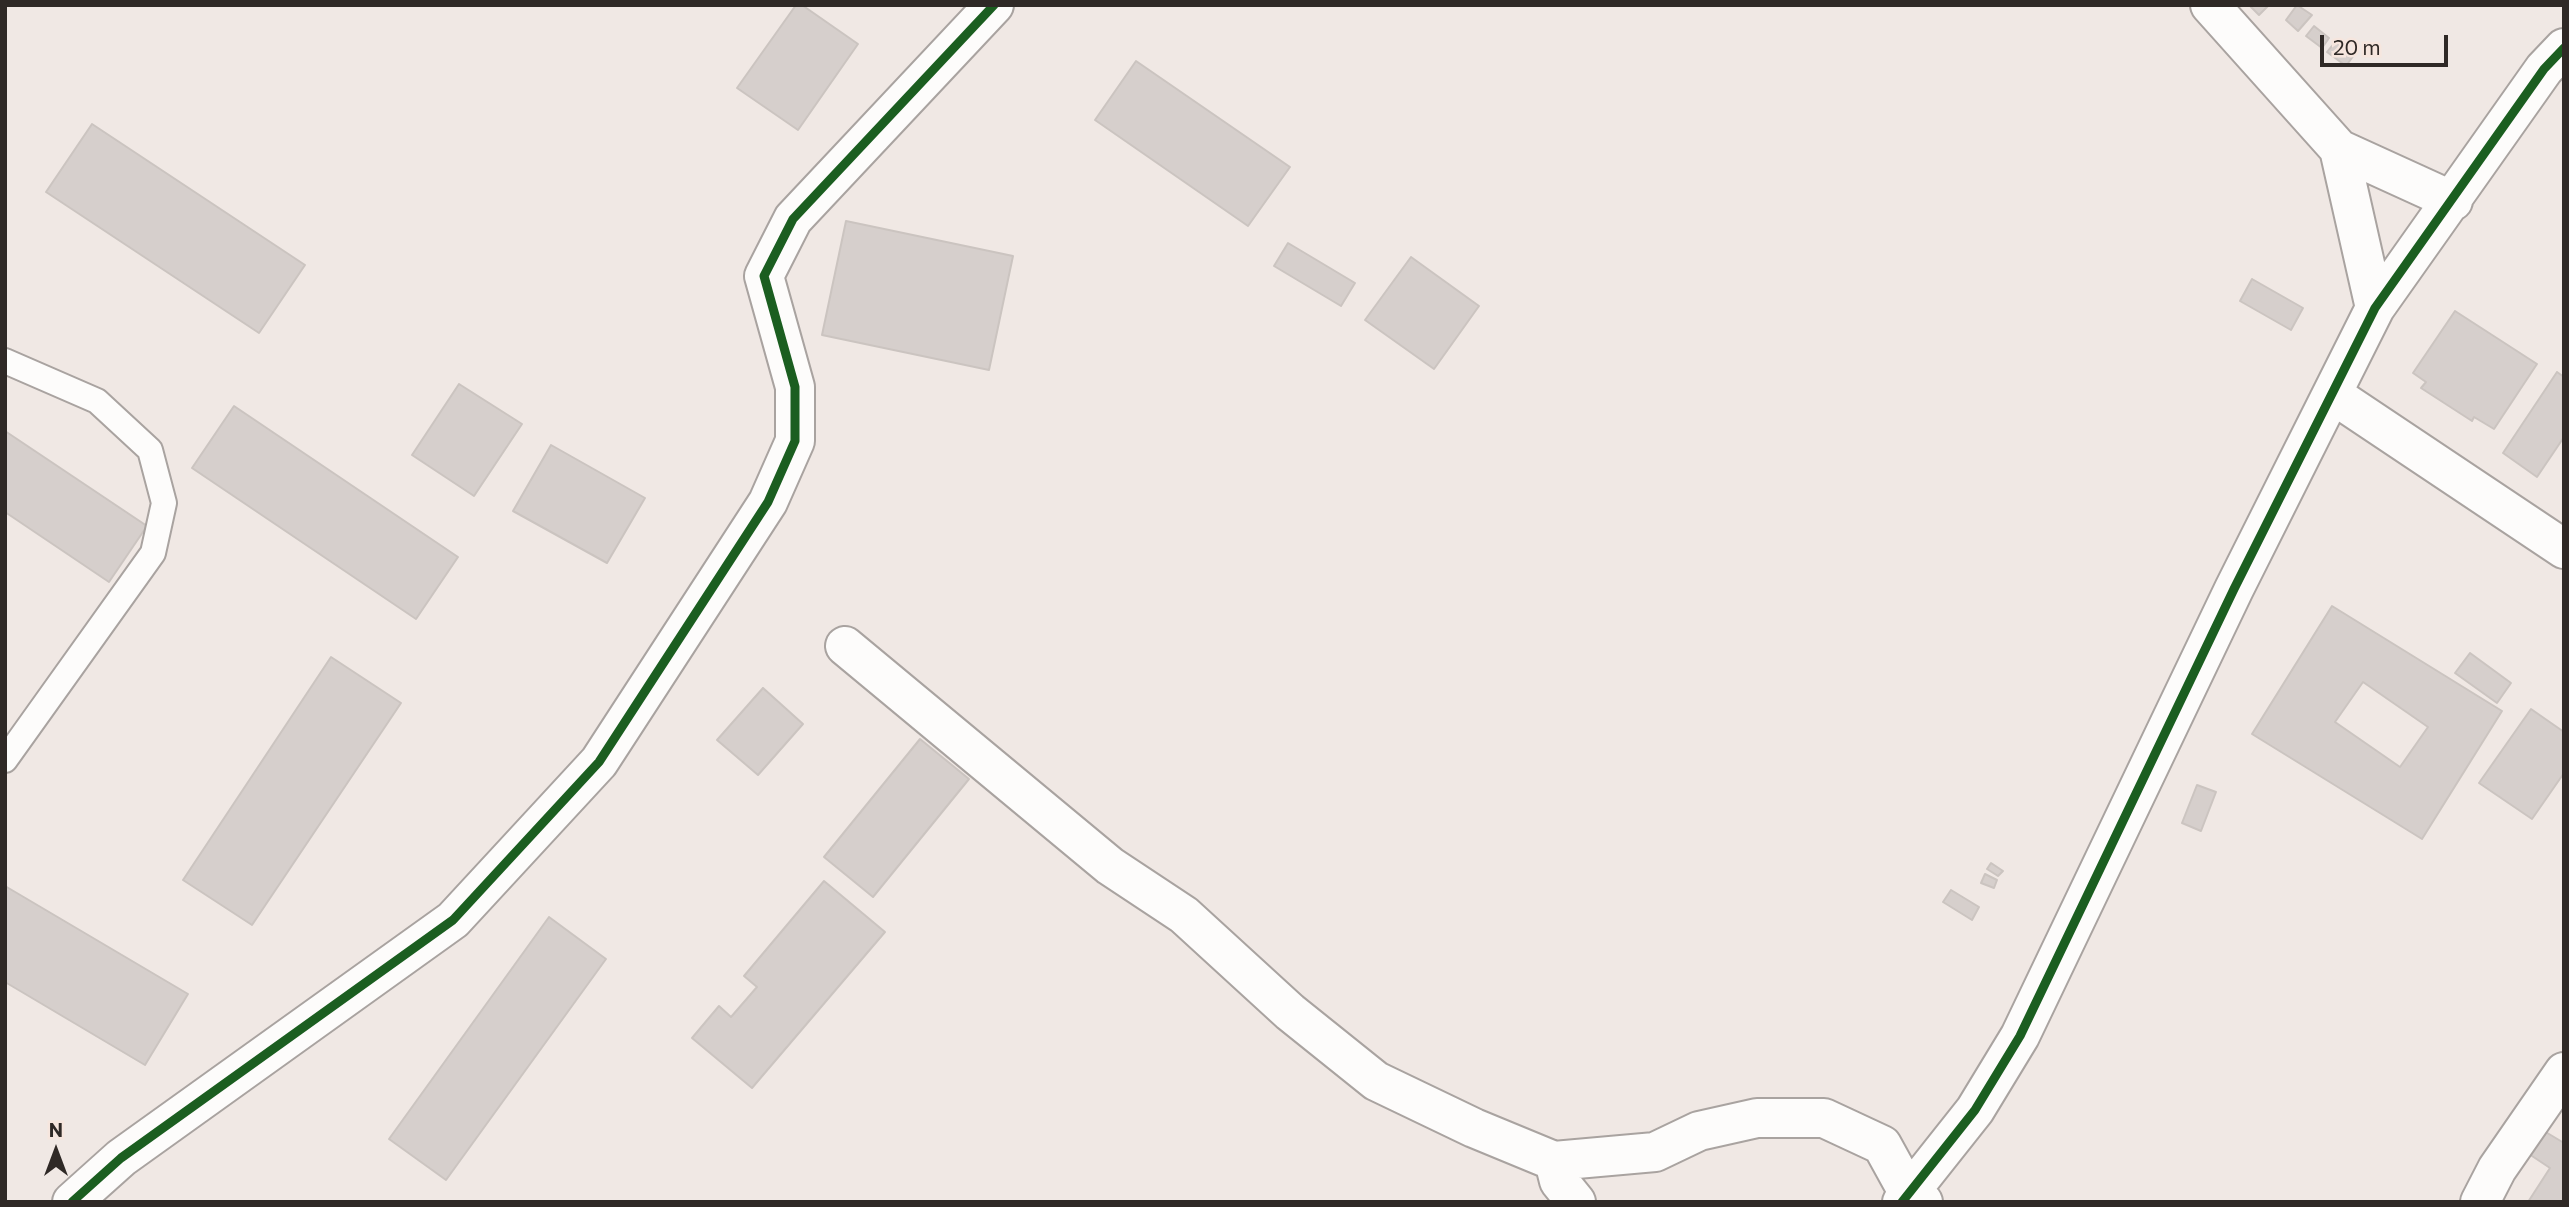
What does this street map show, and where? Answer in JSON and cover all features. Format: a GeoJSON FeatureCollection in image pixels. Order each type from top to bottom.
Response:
{"type":"FeatureCollection","features":[{"type":"Feature","properties":{"kind":"street"},"geometry":{"type":"LineString","coordinates":[[72,1202],[121,1158],[453,920],[599,762],[768,502],[795,441],[795,387],[764,276],[793,219],[994,5]]}},
{"type":"Feature","properties":{"kind":"street"},"geometry":{"type":"LineString","coordinates":[[2210,5],[2339,149],[2452,201]]}},
{"type":"Feature","properties":{"kind":"street"},"geometry":{"type":"LineString","coordinates":[[845,646],[1110,866],[1184,915],[1290,1012],[1376,1081],[1474,1128],[1554,1161],[1655,1152],[1699,1131],[1757,1118],[1824,1118],[1882,1144],[1911,1199],[1975,1110],[2020,1036],[2234,590],[2375,308],[2544,69],[2564,48]]}},
{"type":"Feature","properties":{"kind":"street"},"geometry":{"type":"LineString","coordinates":[[2339,149],[2375,308]]}},
{"type":"Feature","properties":{"kind":"street"},"geometry":{"type":"LineString","coordinates":[[2332,394],[2564,549]]}},
{"type":"Feature","properties":{"kind":"street"},"geometry":{"type":"LineString","coordinates":[[2480,1202],[2497,1169],[2564,1072]]}},
{"type":"Feature","properties":{"kind":"street"},"geometry":{"type":"LineString","coordinates":[[1554,1161],[1559,1181],[1576,1202]]}},
{"type":"Feature","properties":{"kind":"lane"},"geometry":{"type":"LineString","coordinates":[[5,361],[97,401],[150,450],[164,503],[153,553],[5,760]]}},
{"type":"Feature","properties":{"kind":"building"},"geometry":{"type":"Polygon","coordinates":[[[796,5],[802,5],[858,44],[798,130],[737,88],[796,5]]]}},
{"type":"Feature","properties":{"kind":"building"},"geometry":{"type":"Polygon","coordinates":[[[2249,5],[2269,5],[2259,15],[2249,5]]]}},
{"type":"Feature","properties":{"kind":"building"},"geometry":{"type":"Polygon","coordinates":[[[2297,5],[2312,15],[2298,31],[2286,20],[2297,5]]]}},
{"type":"Feature","properties":{"kind":"building"},"geometry":{"type":"Polygon","coordinates":[[[2314,26],[2329,38],[2322,48],[2306,36],[2314,26]]]}},
{"type":"Feature","properties":{"kind":"building"},"geometry":{"type":"Polygon","coordinates":[[[2335,42],[2354,55],[2346,66],[2327,52],[2335,42]]]}},
{"type":"Feature","properties":{"kind":"building"},"geometry":{"type":"Polygon","coordinates":[[[1136,61],[1290,167],[1248,226],[1095,120],[1136,61]]]}},
{"type":"Feature","properties":{"kind":"building"},"geometry":{"type":"Polygon","coordinates":[[[92,124],[305,265],[259,333],[46,192],[92,124]]]}},
{"type":"Feature","properties":{"kind":"building"},"geometry":{"type":"Polygon","coordinates":[[[846,221],[1013,256],[989,370],[822,335],[846,221]]]}},
{"type":"Feature","properties":{"kind":"building"},"geometry":{"type":"Polygon","coordinates":[[[1288,243],[1355,283],[1341,306],[1274,266],[1288,243]]]}},
{"type":"Feature","properties":{"kind":"building"},"geometry":{"type":"Polygon","coordinates":[[[1411,257],[1479,306],[1434,369],[1365,320],[1411,257]]]}},
{"type":"Feature","properties":{"kind":"building"},"geometry":{"type":"Polygon","coordinates":[[[2252,279],[2303,308],[2291,330],[2240,301],[2252,279]]]}},
{"type":"Feature","properties":{"kind":"building"},"geometry":{"type":"Polygon","coordinates":[[[2455,311],[2537,364],[2494,429],[2474,417],[2472,421],[2421,388],[2426,382],[2413,373],[2455,311]]]}},
{"type":"Feature","properties":{"kind":"building"},"geometry":{"type":"Polygon","coordinates":[[[2557,372],[2564,377],[2564,437],[2537,477],[2503,453],[2557,372]]]}},
{"type":"Feature","properties":{"kind":"building"},"geometry":{"type":"Polygon","coordinates":[[[459,384],[522,424],[474,496],[412,455],[459,384]]]}},
{"type":"Feature","properties":{"kind":"building"},"geometry":{"type":"Polygon","coordinates":[[[234,406],[458,557],[416,619],[192,468],[234,406]]]}},
{"type":"Feature","properties":{"kind":"building"},"geometry":{"type":"Polygon","coordinates":[[[5,431],[147,526],[109,582],[5,512],[5,431]]]}},
{"type":"Feature","properties":{"kind":"building"},"geometry":{"type":"Polygon","coordinates":[[[551,445],[645,498],[607,563],[513,511],[551,445]]]}},
{"type":"Feature","properties":{"kind":"building"},"geometry":{"type":"Polygon","coordinates":[[[2332,606],[2502,711],[2422,839],[2252,734],[2332,606]],[[2363,682],[2335,722],[2400,767],[2428,727],[2363,682]]]}},
{"type":"Feature","properties":{"kind":"building"},"geometry":{"type":"Polygon","coordinates":[[[2470,653],[2511,683],[2497,703],[2455,673],[2470,653]]]}},
{"type":"Feature","properties":{"kind":"building"},"geometry":{"type":"Polygon","coordinates":[[[331,657],[401,703],[252,925],[183,880],[331,657]]]}},
{"type":"Feature","properties":{"kind":"building"},"geometry":{"type":"Polygon","coordinates":[[[763,688],[803,724],[758,775],[717,740],[763,688]]]}},
{"type":"Feature","properties":{"kind":"building"},"geometry":{"type":"Polygon","coordinates":[[[2531,709],[2564,732],[2564,773],[2532,819],[2479,783],[2531,709]]]}},
{"type":"Feature","properties":{"kind":"building"},"geometry":{"type":"Polygon","coordinates":[[[920,739],[969,779],[873,897],[824,857],[920,739]]]}},
{"type":"Feature","properties":{"kind":"building"},"geometry":{"type":"Polygon","coordinates":[[[2197,785],[2216,792],[2201,831],[2182,823],[2197,785]]]}},
{"type":"Feature","properties":{"kind":"building"},"geometry":{"type":"Polygon","coordinates":[[[1991,863],[2003,871],[1998,876],[1987,869],[1991,863]]]}},
{"type":"Feature","properties":{"kind":"building"},"geometry":{"type":"Polygon","coordinates":[[[1985,874],[1997,880],[1994,888],[1981,883],[1985,874]]]}},
{"type":"Feature","properties":{"kind":"building"},"geometry":{"type":"Polygon","coordinates":[[[824,881],[885,932],[752,1088],[692,1038],[719,1006],[731,1017],[757,987],[744,976],[824,881]]]}},
{"type":"Feature","properties":{"kind":"building"},"geometry":{"type":"Polygon","coordinates":[[[5,886],[188,994],[145,1065],[5,982],[5,886]]]}},
{"type":"Feature","properties":{"kind":"building"},"geometry":{"type":"Polygon","coordinates":[[[1951,890],[1979,907],[1972,920],[1943,902],[1951,890]]]}},
{"type":"Feature","properties":{"kind":"building"},"geometry":{"type":"Polygon","coordinates":[[[549,917],[606,959],[446,1180],[389,1139],[549,917]]]}},
{"type":"Feature","properties":{"kind":"building"},"geometry":{"type":"Polygon","coordinates":[[[2544,1131],[2564,1143],[2564,1202],[2528,1202],[2550,1168],[2529,1154],[2544,1131]]]}},
{"type":"Feature","properties":{"kind":"cycle path"},"geometry":{"type":"LineString","coordinates":[[72,1202],[121,1158],[453,920],[599,762],[768,502],[795,441],[795,387],[764,276],[793,219],[994,5]]}},
{"type":"Feature","properties":{"kind":"cycle path"},"geometry":{"type":"LineString","coordinates":[[1902,1202],[1975,1110],[2020,1036],[2234,589],[2375,308],[2544,69],[2564,48]]}}]}
